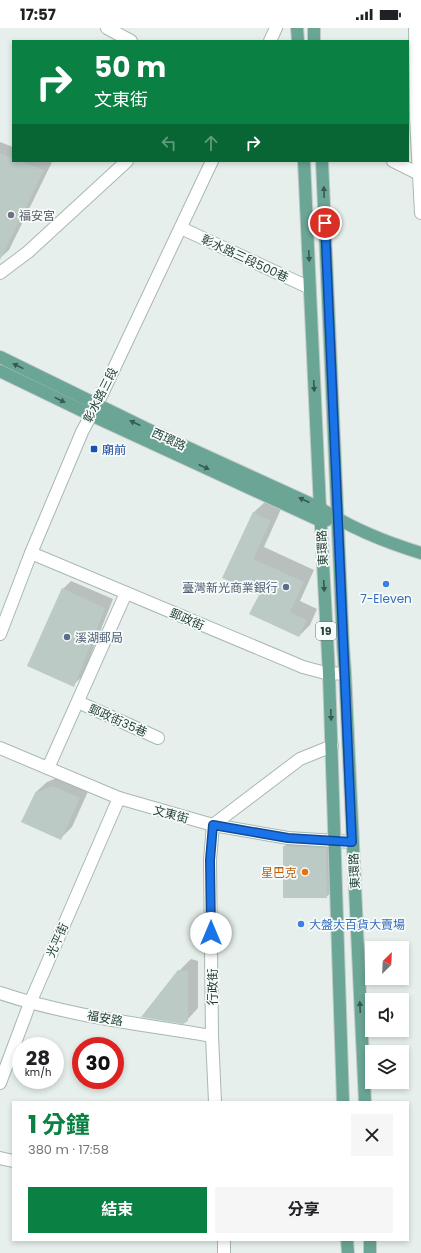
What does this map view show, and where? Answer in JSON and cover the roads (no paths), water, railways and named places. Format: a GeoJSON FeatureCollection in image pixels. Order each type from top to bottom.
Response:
{"type":"FeatureCollection","features":[{"type":"Feature","properties":{"kind":"main road"},"geometry":{"type":"LineString","coordinates":[[297,28],[298,40]]}},
{"type":"Feature","properties":{"kind":"main road"},"geometry":{"type":"LineString","coordinates":[[314,28],[314,40]]}},
{"type":"Feature","properties":{"kind":"main road","name":"東環路"},"geometry":{"type":"LineString","coordinates":[[304,162],[332,746],[343,1101]]}},
{"type":"Feature","properties":{"kind":"main road","name":"東環路"},"geometry":{"type":"LineString","coordinates":[[322,162],[364,1101]]}},
{"type":"Feature","properties":{"kind":"main road","name":"西環路"},"geometry":{"type":"LineString","coordinates":[[0,357],[93,410],[321,521]]}},
{"type":"Feature","properties":{"kind":"main road","name":"西環路"},"geometry":{"type":"LineString","coordinates":[[0,371],[320,508],[338,519],[403,547],[421,552]]}},
{"type":"Feature","properties":{"kind":"main road"},"geometry":{"type":"LineString","coordinates":[[321,521],[338,519]]}},
{"type":"Feature","properties":{"kind":"main road"},"geometry":{"type":"LineString","coordinates":[[347,1241],[348,1253]]}},
{"type":"Feature","properties":{"kind":"main road"},"geometry":{"type":"LineString","coordinates":[[370,1241],[370,1253]]}},
{"type":"Feature","properties":{"kind":"street"},"geometry":{"type":"LineString","coordinates":[[106,28],[129,40]]}},
{"type":"Feature","properties":{"kind":"street"},"geometry":{"type":"LineString","coordinates":[[270,40],[276,28]]}},
{"type":"Feature","properties":{"kind":"street"},"geometry":{"type":"LineString","coordinates":[[415,28],[418,50],[416,118],[421,213]]}},
{"type":"Feature","properties":{"kind":"street"},"geometry":{"type":"LineString","coordinates":[[0,273],[28,252],[126,162]]}},
{"type":"Feature","properties":{"kind":"street","name":"彰水路三段"},"geometry":{"type":"LineString","coordinates":[[0,634],[31,554],[82,432],[212,162]]}},
{"type":"Feature","properties":{"kind":"street"},"geometry":{"type":"LineString","coordinates":[[395,162],[420,174]]}},
{"type":"Feature","properties":{"kind":"street","name":"彰水路三段500巷"},"geometry":{"type":"LineString","coordinates":[[181,228],[310,288]]}},
{"type":"Feature","properties":{"kind":"street","name":"郵政街"},"geometry":{"type":"LineString","coordinates":[[31,554],[303,668],[329,674],[345,673]]}},
{"type":"Feature","properties":{"kind":"street","name":"郵政街35巷"},"geometry":{"type":"LineString","coordinates":[[48,768],[126,593]]}},
{"type":"Feature","properties":{"kind":"street","name":"郵政街35巷"},"geometry":{"type":"LineString","coordinates":[[78,702],[158,738]]}},
{"type":"Feature","properties":{"kind":"street"},"geometry":{"type":"LineString","coordinates":[[213,825],[300,759],[332,746]]}},
{"type":"Feature","properties":{"kind":"street","name":"文東街"},"geometry":{"type":"LineString","coordinates":[[0,748],[119,798],[213,825],[288,838],[352,842]]}},
{"type":"Feature","properties":{"kind":"street","name":"光平街"},"geometry":{"type":"LineString","coordinates":[[0,1083],[30,1003],[119,798]]}},
{"type":"Feature","properties":{"kind":"street","name":"行政街"},"geometry":{"type":"LineString","coordinates":[[213,825],[210,860],[212,1036],[215,1101]]}},
{"type":"Feature","properties":{"kind":"street","name":"福安路"},"geometry":{"type":"LineString","coordinates":[[0,993],[30,1003],[93,1016],[212,1036]]}},
{"type":"Feature","properties":{"kind":"street"},"geometry":{"type":"LineString","coordinates":[[0,1158],[12,1161]]}},
{"type":"Feature","properties":{"kind":"street"},"geometry":{"type":"LineString","coordinates":[[224,1241],[224,1253]]}},
{"type":"Feature","properties":{"kind":"place","name":"福安宮"},"geometry":{"type":"Point","coordinates":[11,215]}},
{"type":"Feature","properties":{"kind":"place","name":"廟前"},"geometry":{"type":"Point","coordinates":[94,449]}},
{"type":"Feature","properties":{"kind":"place","name":"7-Eleven"},"geometry":{"type":"Point","coordinates":[386,584]}},
{"type":"Feature","properties":{"kind":"place","name":"臺灣新光商業銀行"},"geometry":{"type":"Point","coordinates":[286,587]}},
{"type":"Feature","properties":{"kind":"place","name":"溪湖郵局"},"geometry":{"type":"Point","coordinates":[67,637]}},
{"type":"Feature","properties":{"kind":"place","name":"星巴克"},"geometry":{"type":"Point","coordinates":[305,872]}},
{"type":"Feature","properties":{"kind":"place","name":"大盤大百貨大賣場"},"geometry":{"type":"Point","coordinates":[301,924]}}]}
